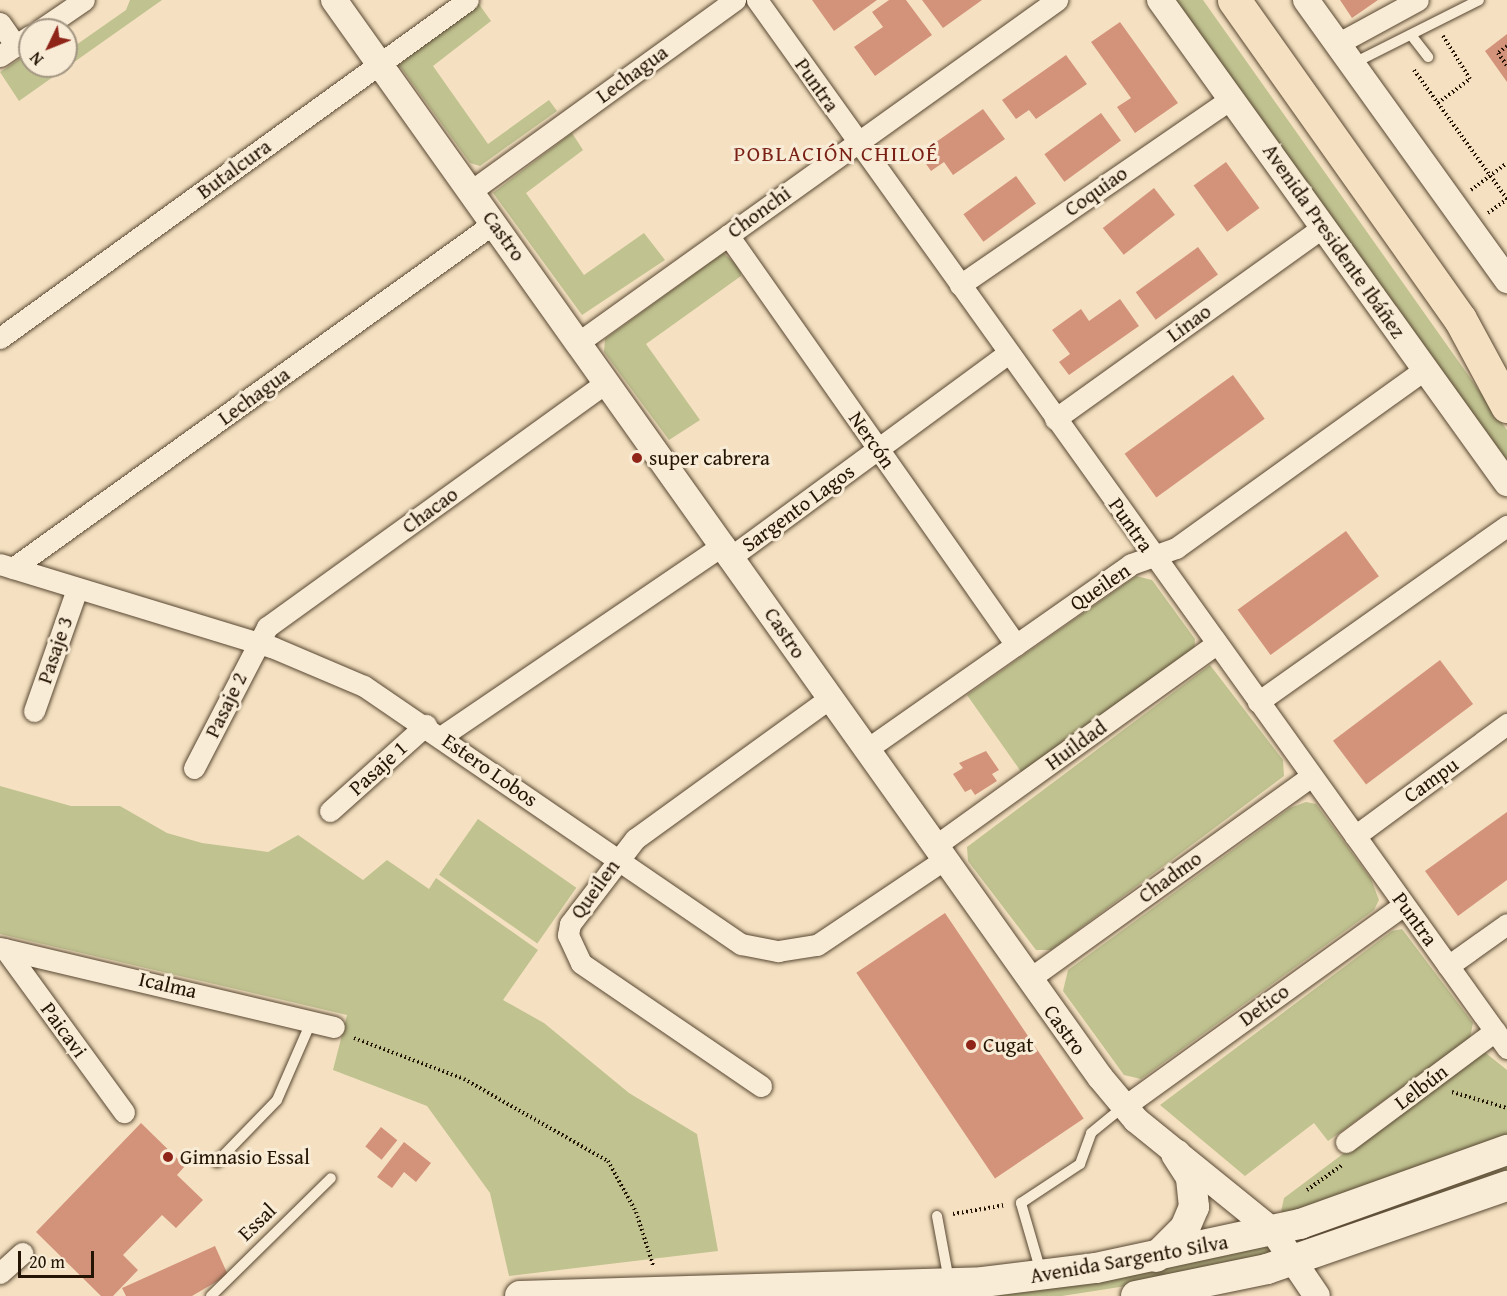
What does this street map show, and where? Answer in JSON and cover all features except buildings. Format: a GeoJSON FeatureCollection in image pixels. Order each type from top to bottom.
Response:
{"type":"FeatureCollection","features":[{"type":"Feature","properties":{"kind":"main road"},"geometry":{"type":"LineString","coordinates":[[1234,0],[1460,318],[1507,406]]}},
{"type":"Feature","properties":{"kind":"main road"},"geometry":{"type":"LineString","coordinates":[[1460,318],[1507,366]]}},
{"type":"Feature","properties":{"kind":"main road","name":"Avenida Sargento Silva"},"geometry":{"type":"LineString","coordinates":[[520,1296],[950,1290],[1156,1257],[1273,1231],[1507,1150]]}},
{"type":"Feature","properties":{"kind":"main road"},"geometry":{"type":"LineString","coordinates":[[1156,1257],[1185,1228],[1194,1207],[1191,1177],[1176,1154]]}},
{"type":"Feature","properties":{"kind":"main road","name":"Avenida Sargento Silva"},"geometry":{"type":"LineString","coordinates":[[1136,1296],[1297,1260],[1507,1186]]}},
{"type":"Feature","properties":{"kind":"street"},"geometry":{"type":"LineString","coordinates":[[58,18],[84,0]]}},
{"type":"Feature","properties":{"kind":"street","name":"Castro"},"geometry":{"type":"LineString","coordinates":[[334,0],[728,550],[1029,979],[1125,1106],[1176,1154],[1273,1231],[1297,1260],[1317,1296]]}},
{"type":"Feature","properties":{"kind":"street","name":"Butalcura"},"geometry":{"type":"LineString","coordinates":[[0,338],[468,0]]}},
{"type":"Feature","properties":{"kind":"street","name":"Lechagua"},"geometry":{"type":"LineString","coordinates":[[471,191],[735,0]]}},
{"type":"Feature","properties":{"kind":"street","name":"Puntra"},"geometry":{"type":"LineString","coordinates":[[757,0],[1501,1040]]}},
{"type":"Feature","properties":{"kind":"street","name":"Chonchi"},"geometry":{"type":"LineString","coordinates":[[579,342],[1058,0]]}},
{"type":"Feature","properties":{"kind":"street","name":"Avenida Presidente Ibáñez"},"geometry":{"type":"LineString","coordinates":[[1160,0],[1507,483]]}},
{"type":"Feature","properties":{"kind":"street"},"geometry":{"type":"LineString","coordinates":[[1306,0],[1507,280]]}},
{"type":"Feature","properties":{"kind":"street"},"geometry":{"type":"LineString","coordinates":[[1344,54],[1418,0]]}},
{"type":"Feature","properties":{"kind":"street"},"geometry":{"type":"LineString","coordinates":[[0,23],[15,46]]}},
{"type":"Feature","properties":{"kind":"street","name":"Coquiao"},"geometry":{"type":"LineString","coordinates":[[960,285],[1232,98]]}},
{"type":"Feature","properties":{"kind":"street","name":"Lechagua"},"geometry":{"type":"LineString","coordinates":[[7,566],[495,224]]}},
{"type":"Feature","properties":{"kind":"street","name":"Linao"},"geometry":{"type":"LineString","coordinates":[[1055,419],[1323,227]]}},
{"type":"Feature","properties":{"kind":"street","name":"Nercón"},"geometry":{"type":"LineString","coordinates":[[728,235],[1016,645]]}},
{"type":"Feature","properties":{"kind":"street","name":"Sargento Lagos"},"geometry":{"type":"LineString","coordinates":[[434,731],[728,550],[878,448],[1008,353]]}},
{"type":"Feature","properties":{"kind":"street","name":"Queilen"},"geometry":{"type":"LineString","coordinates":[[867,749],[1131,564],[1176,549],[1425,369]]}},
{"type":"Feature","properties":{"kind":"street","name":"Chacao"},"geometry":{"type":"LineString","coordinates":[[257,642],[267,627],[607,381]]}},
{"type":"Feature","properties":{"kind":"street"},"geometry":{"type":"LineString","coordinates":[[1258,702],[1507,526]]}},
{"type":"Feature","properties":{"kind":"street","name":"Estero Lobos"},"geometry":{"type":"LineString","coordinates":[[7,566],[76,589],[257,642],[364,686],[434,731],[723,935],[760,950],[792,951],[832,937],[940,853]]}},
{"type":"Feature","properties":{"kind":"street","name":"Pasaje 3"},"geometry":{"type":"LineString","coordinates":[[34,711],[76,589]]}},
{"type":"Feature","properties":{"kind":"street","name":"Pasaje 2"},"geometry":{"type":"LineString","coordinates":[[194,768],[257,642]]}},
{"type":"Feature","properties":{"kind":"street","name":"Huildad"},"geometry":{"type":"LineString","coordinates":[[940,853],[1216,644]]}},
{"type":"Feature","properties":{"kind":"street","name":"Queilen"},"geometry":{"type":"LineString","coordinates":[[761,1086],[573,955],[570,924],[616,860],[635,839],[830,698]]}},
{"type":"Feature","properties":{"kind":"street","name":"Campu"},"geometry":{"type":"LineString","coordinates":[[1354,836],[1507,724]]}},
{"type":"Feature","properties":{"kind":"street","name":"Pasaje 1"},"geometry":{"type":"LineString","coordinates":[[330,811],[434,731]]}},
{"type":"Feature","properties":{"kind":"street","name":"Chadmo"},"geometry":{"type":"LineString","coordinates":[[1029,979],[1311,776]]}},
{"type":"Feature","properties":{"kind":"street","name":"Detico"},"geometry":{"type":"LineString","coordinates":[[1125,1106],[1404,905]]}},
{"type":"Feature","properties":{"kind":"street"},"geometry":{"type":"LineString","coordinates":[[1448,966],[1507,924]]}},
{"type":"Feature","properties":{"kind":"street","name":"Icalma"},"geometry":{"type":"LineString","coordinates":[[2,948],[334,1027]]}},
{"type":"Feature","properties":{"kind":"street","name":"Paicavi"},"geometry":{"type":"LineString","coordinates":[[2,948],[124,1112]]}},
{"type":"Feature","properties":{"kind":"street","name":"Lelbún"},"geometry":{"type":"LineString","coordinates":[[1346,1142],[1501,1040]]}},
{"type":"Feature","properties":{"kind":"street"},"geometry":{"type":"LineString","coordinates":[[0,1273],[22,1253]]}},
{"type":"Feature","properties":{"kind":"lane"},"geometry":{"type":"LineString","coordinates":[[1344,54],[1394,43],[1479,0]]}},
{"type":"Feature","properties":{"kind":"lane"},"geometry":{"type":"LineString","coordinates":[[1411,34],[1428,57]]}},
{"type":"Feature","properties":{"kind":"lane"},"geometry":{"type":"LineString","coordinates":[[217,1162],[277,1100],[312,1020]]}},
{"type":"Feature","properties":{"kind":"lane"},"geometry":{"type":"LineString","coordinates":[[1042,1276],[1021,1203],[1080,1164],[1091,1133],[1125,1106]]}},
{"type":"Feature","properties":{"kind":"lane","name":"Essal"},"geometry":{"type":"LineString","coordinates":[[211,1296],[330,1178]]}},
{"type":"Feature","properties":{"kind":"lane"},"geometry":{"type":"LineString","coordinates":[[937,1216],[950,1290]]}},
{"type":"Feature","properties":{"kind":"path"},"geometry":{"type":"LineString","coordinates":[[1394,43],[1507,199],[1482,217]]}},
{"type":"Feature","properties":{"kind":"path"},"geometry":{"type":"LineString","coordinates":[[1507,46],[1497,53],[1507,66]]}},
{"type":"Feature","properties":{"kind":"path"},"geometry":{"type":"LineString","coordinates":[[1438,103],[1470,79],[1455,51]]}},
{"type":"Feature","properties":{"kind":"path"},"geometry":{"type":"LineString","coordinates":[[1465,194],[1507,163]]}},
{"type":"Feature","properties":{"kind":"path"},"geometry":{"type":"LineString","coordinates":[[334,1027],[464,1079],[608,1161],[636,1212],[653,1269]]}},
{"type":"Feature","properties":{"kind":"path"},"geometry":{"type":"LineString","coordinates":[[1482,1101],[1507,1108]]}},
{"type":"Feature","properties":{"kind":"path"},"geometry":{"type":"LineString","coordinates":[[937,1216],[1021,1203]]}},
{"type":"Feature","properties":{"kind":"green space"},"geometry":{"type":"Polygon","coordinates":[[[130,0],[162,0],[78,59],[78,44],[126,10],[130,0]]]}},
{"type":"Feature","properties":{"kind":"green space"},"geometry":{"type":"Polygon","coordinates":[[[476,0],[491,21],[433,66],[488,144],[549,100],[557,111],[480,166],[470,163],[399,65],[476,0]]]}},
{"type":"Feature","properties":{"kind":"green space"},"geometry":{"type":"Polygon","coordinates":[[[1171,0],[1203,0],[1507,430],[1507,472],[1171,0]]]}},
{"type":"Feature","properties":{"kind":"green space"},"geometry":{"type":"Polygon","coordinates":[[[18,60],[18,78],[52,78],[19,101],[0,72],[18,60]]]}},
{"type":"Feature","properties":{"kind":"green space"},"geometry":{"type":"Polygon","coordinates":[[[572,133],[583,150],[526,193],[584,275],[644,233],[665,260],[582,315],[493,193],[572,133]]]}},
{"type":"Feature","properties":{"kind":"green space"},"geometry":{"type":"Polygon","coordinates":[[[723,253],[740,267],[741,276],[646,344],[700,420],[669,440],[604,352],[605,339],[723,253]]]}},
{"type":"Feature","properties":{"kind":"green space"},"geometry":{"type":"Polygon","coordinates":[[[1136,576],[1152,580],[1195,639],[1194,652],[1022,773],[967,695],[1136,576]]]}},
{"type":"Feature","properties":{"kind":"green space"},"geometry":{"type":"Polygon","coordinates":[[[1210,665],[1283,760],[1284,776],[1051,950],[1036,950],[968,861],[967,847],[1210,665]]]}},
{"type":"Feature","properties":{"kind":"green space"},"geometry":{"type":"Polygon","coordinates":[[[0,786],[71,806],[120,806],[167,833],[202,843],[268,852],[298,835],[363,880],[387,860],[429,889],[436,878],[538,950],[503,1000],[544,1023],[629,1093],[697,1134],[718,1251],[509,1276],[490,1193],[427,1106],[333,1070],[347,1015],[0,934],[0,786]]]}},
{"type":"Feature","properties":{"kind":"green space"},"geometry":{"type":"Polygon","coordinates":[[[1306,802],[1316,804],[1371,879],[1379,900],[1374,910],[1141,1079],[1124,1075],[1063,991],[1068,970],[1290,808],[1306,802]]]}},
{"type":"Feature","properties":{"kind":"green space"},"geometry":{"type":"Polygon","coordinates":[[[478,819],[576,888],[537,944],[439,875],[478,819]]]}},
{"type":"Feature","properties":{"kind":"green space"},"geometry":{"type":"Polygon","coordinates":[[[1402,929],[1473,1023],[1470,1038],[1328,1141],[1314,1123],[1245,1176],[1160,1105],[1392,931],[1402,929]]]}},
{"type":"Feature","properties":{"kind":"green space"},"geometry":{"type":"Polygon","coordinates":[[[1482,1050],[1507,1070],[1507,1135],[1289,1215],[1281,1212],[1284,1198],[1482,1050]]]}},
{"type":"Feature","properties":{"kind":"green space"},"geometry":{"type":"Polygon","coordinates":[[[1507,1163],[1507,1175],[1299,1242],[1299,1238],[1507,1163]]]}},
{"type":"Feature","properties":{"kind":"green space"},"geometry":{"type":"Polygon","coordinates":[[[1269,1246],[1274,1254],[1126,1286],[1062,1296],[984,1296],[1269,1246]]]}},
{"type":"Feature","properties":{"kind":"place","name":"super cabrera"},"geometry":{"type":"Point","coordinates":[637,458]}},
{"type":"Feature","properties":{"kind":"place","name":"Cugat"},"geometry":{"type":"Point","coordinates":[971,1045]}},
{"type":"Feature","properties":{"kind":"place","name":"Gimnasio Essal"},"geometry":{"type":"Point","coordinates":[168,1157]}},
{"type":"Feature","properties":{"kind":"district","name":"POBLACIÓN CHILOÉ"},"geometry":{"type":"Point","coordinates":[836,154]}}]}
